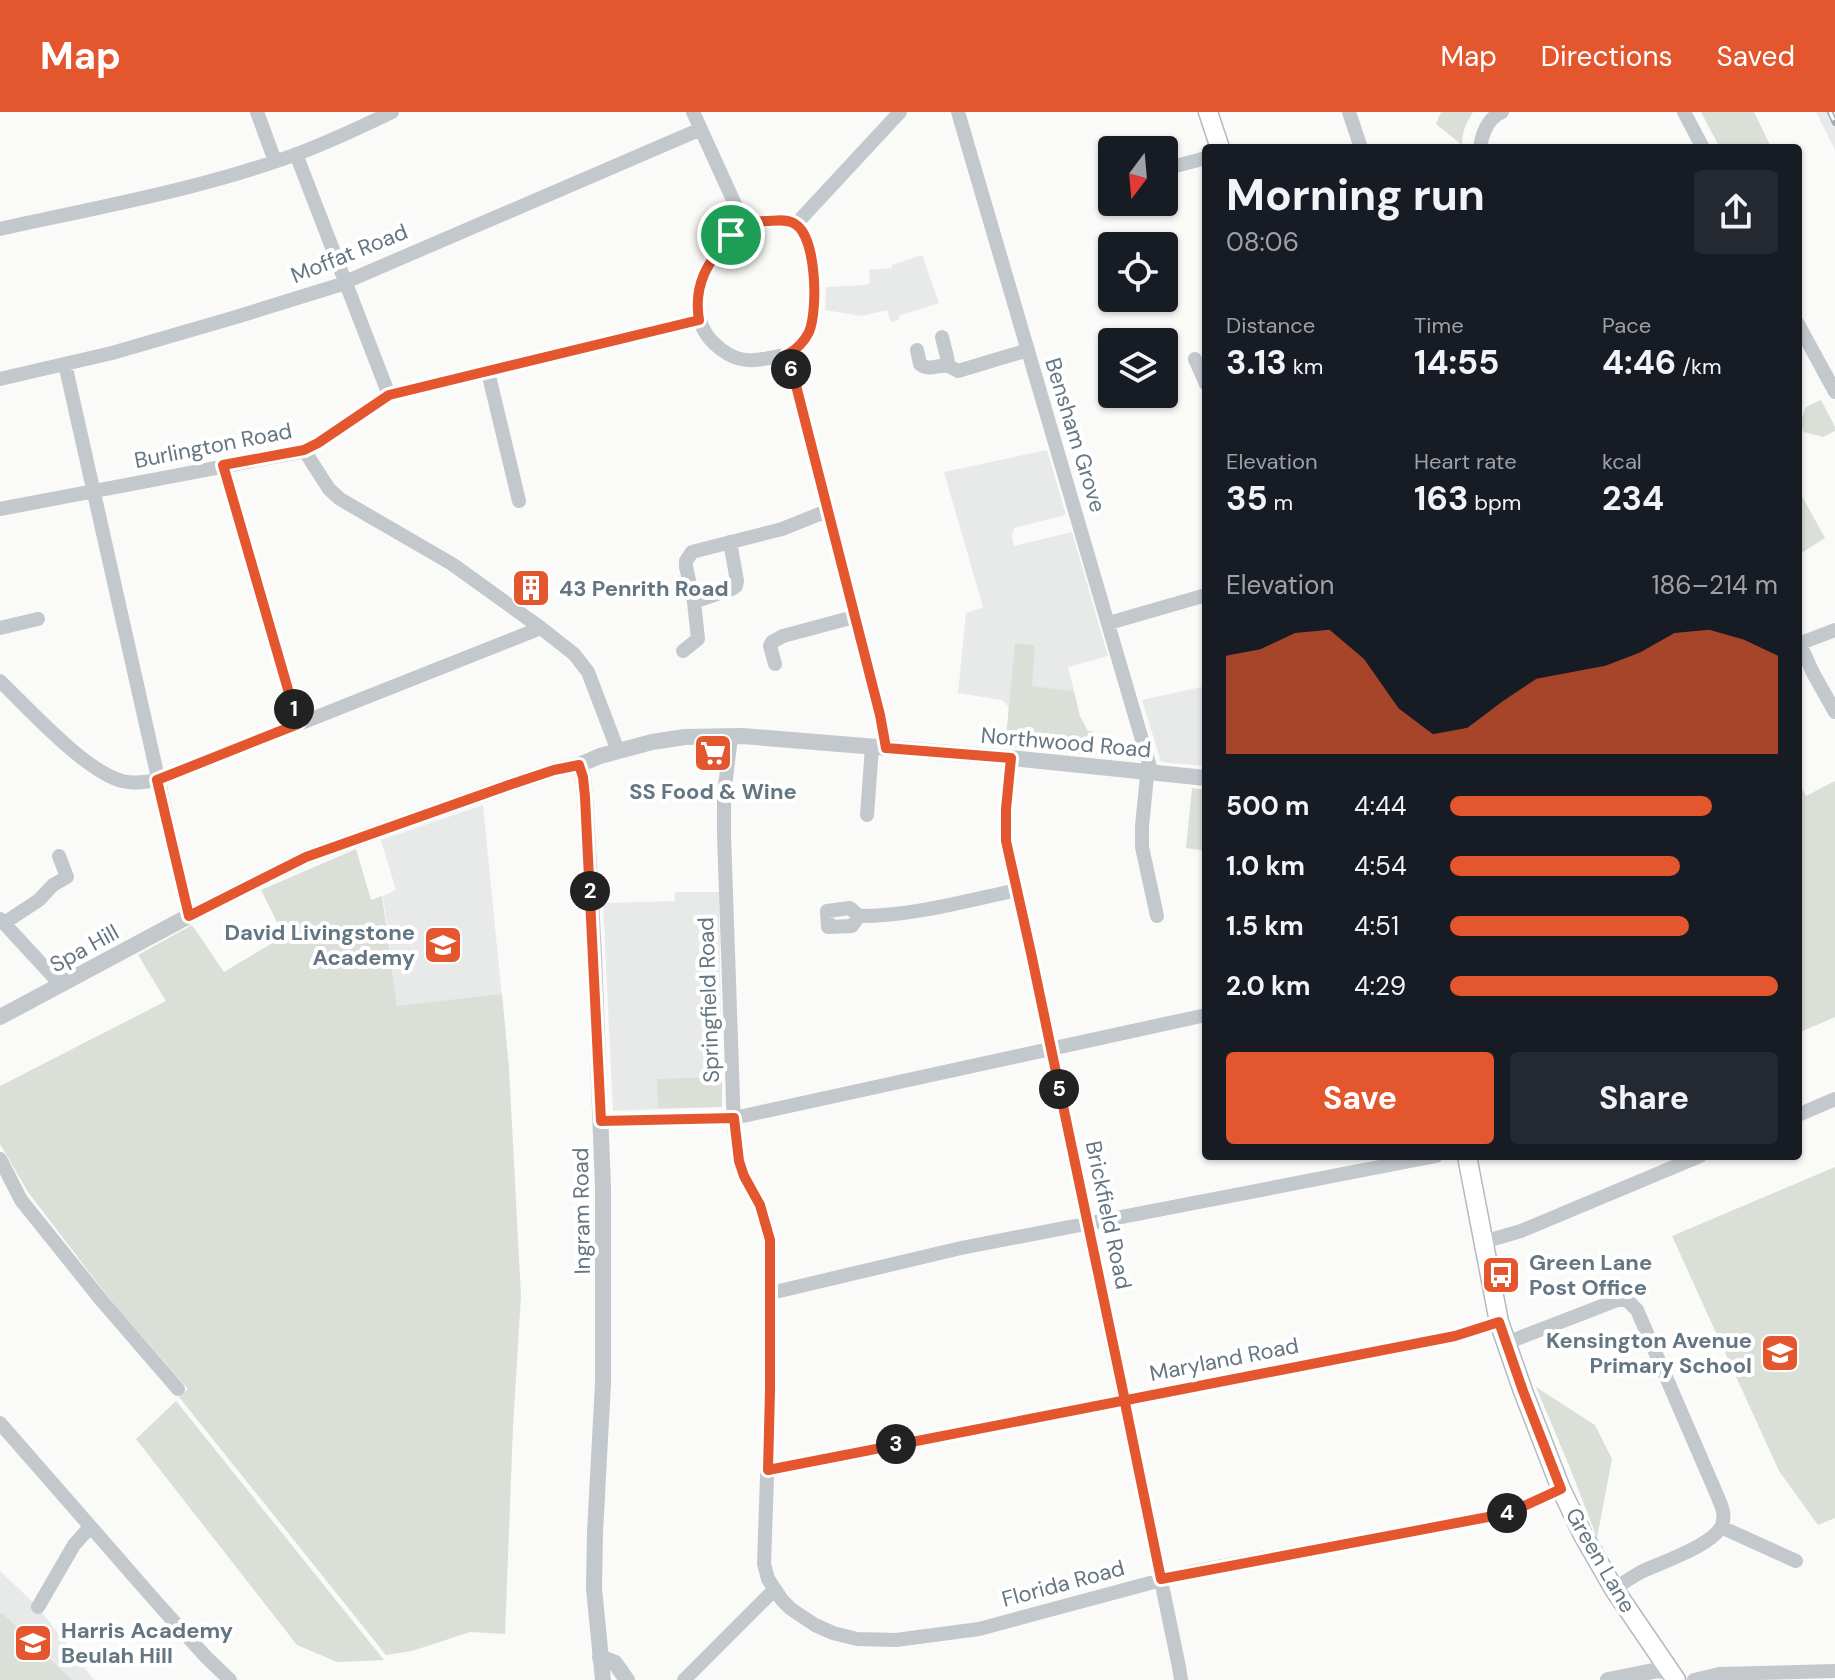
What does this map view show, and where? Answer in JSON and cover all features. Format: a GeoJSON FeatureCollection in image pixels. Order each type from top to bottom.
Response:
{"type":"FeatureCollection","features":[{"type":"Feature","properties":{"kind":"main road"},"geometry":{"type":"LineString","coordinates":[[1208,112],[1219,144]]}},
{"type":"Feature","properties":{"kind":"main road","name":"Green Lane"},"geometry":{"type":"LineString","coordinates":[[1468,1160],[1499,1322],[1561,1489],[1614,1589],[1673,1676]]}},
{"type":"Feature","properties":{"kind":"street"},"geometry":{"type":"LineString","coordinates":[[257,112],[275,161]]}},
{"type":"Feature","properties":{"kind":"street"},"geometry":{"type":"LineString","coordinates":[[0,229],[193,186],[296,154],[392,112]]}},
{"type":"Feature","properties":{"kind":"street"},"geometry":{"type":"LineString","coordinates":[[693,112],[744,224]]}},
{"type":"Feature","properties":{"kind":"street"},"geometry":{"type":"LineString","coordinates":[[796,224],[900,112]]}},
{"type":"Feature","properties":{"kind":"street","name":"Bensham Grove"},"geometry":{"type":"LineString","coordinates":[[958,112],[1150,767],[1142,847],[1157,916]]}},
{"type":"Feature","properties":{"kind":"street"},"geometry":{"type":"LineString","coordinates":[[1349,112],[1360,144]]}},
{"type":"Feature","properties":{"kind":"street"},"geometry":{"type":"LineString","coordinates":[[1481,144],[1489,122],[1502,112]]}},
{"type":"Feature","properties":{"kind":"street"},"geometry":{"type":"LineString","coordinates":[[1684,112],[1700,144]]}},
{"type":"Feature","properties":{"kind":"street","name":"Moffat Road"},"geometry":{"type":"LineString","coordinates":[[2,379],[236,317],[345,282],[701,129]]}},
{"type":"Feature","properties":{"kind":"street"},"geometry":{"type":"LineString","coordinates":[[296,154],[389,395]]}},
{"type":"Feature","properties":{"kind":"street"},"geometry":{"type":"LineString","coordinates":[[1178,165],[1202,159]]}},
{"type":"Feature","properties":{"kind":"street"},"geometry":{"type":"LineString","coordinates":[[781,220],[796,224],[804,234],[813,274],[814,312],[808,334],[788,354],[751,361],[736,358],[714,343],[699,320],[697,296],[705,270],[722,245],[744,224],[781,220]]}},
{"type":"Feature","properties":{"kind":"street","name":"Burlington Road"},"geometry":{"type":"LineString","coordinates":[[0,509],[304,450],[389,395],[699,320]]}},
{"type":"Feature","properties":{"kind":"street"},"geometry":{"type":"LineString","coordinates":[[1802,331],[1835,392]]}},
{"type":"Feature","properties":{"kind":"street"},"geometry":{"type":"LineString","coordinates":[[942,337],[948,366]]}},
{"type":"Feature","properties":{"kind":"street"},"geometry":{"type":"LineString","coordinates":[[917,350],[920,364],[925,367],[948,366],[958,371],[1028,350]]}},
{"type":"Feature","properties":{"kind":"street"},"geometry":{"type":"LineString","coordinates":[[788,354],[883,729],[867,815]]}},
{"type":"Feature","properties":{"kind":"street"},"geometry":{"type":"LineString","coordinates":[[1195,359],[1202,375]]}},
{"type":"Feature","properties":{"kind":"street"},"geometry":{"type":"LineString","coordinates":[[0,363],[2,379]]}},
{"type":"Feature","properties":{"kind":"street"},"geometry":{"type":"LineString","coordinates":[[65,364],[189,916]]}},
{"type":"Feature","properties":{"kind":"street"},"geometry":{"type":"LineString","coordinates":[[488,372],[519,501]]}},
{"type":"Feature","properties":{"kind":"street"},"geometry":{"type":"LineString","coordinates":[[304,450],[326,485],[340,499],[431,550],[574,654],[588,672],[618,751]]}},
{"type":"Feature","properties":{"kind":"street"},"geometry":{"type":"LineString","coordinates":[[223,465],[298,724]]}},
{"type":"Feature","properties":{"kind":"street"},"geometry":{"type":"LineString","coordinates":[[683,651],[698,639],[686,567],[692,552],[782,529],[827,511]]}},
{"type":"Feature","properties":{"kind":"street"},"geometry":{"type":"LineString","coordinates":[[694,602],[736,586],[730,542]]}},
{"type":"Feature","properties":{"kind":"street"},"geometry":{"type":"LineString","coordinates":[[1109,623],[1202,596]]}},
{"type":"Feature","properties":{"kind":"street"},"geometry":{"type":"LineString","coordinates":[[775,664],[770,646],[772,642],[783,636],[854,617]]}},
{"type":"Feature","properties":{"kind":"street"},"geometry":{"type":"LineString","coordinates":[[0,628],[38,619]]}},
{"type":"Feature","properties":{"kind":"street"},"geometry":{"type":"LineString","coordinates":[[0,681],[93,766],[123,781],[141,783],[157,780],[541,628]]}},
{"type":"Feature","properties":{"kind":"street"},"geometry":{"type":"LineString","coordinates":[[1802,643],[1835,630]]}},
{"type":"Feature","properties":{"kind":"street"},"geometry":{"type":"LineString","coordinates":[[1802,650],[1835,712]]}},
{"type":"Feature","properties":{"kind":"street","name":"Northwood Road"},"geometry":{"type":"LineString","coordinates":[[189,916],[306,857],[554,770],[652,742],[685,737],[755,737],[1202,778]]}},
{"type":"Feature","properties":{"kind":"street","name":"Springfield Road"},"geometry":{"type":"LineString","coordinates":[[731,737],[724,795],[724,834],[734,1118],[741,1167],[760,1205],[768,1230],[770,1251],[764,1564],[774,1590]]}},
{"type":"Feature","properties":{"kind":"street","name":"Brickfield Road"},"geometry":{"type":"LineString","coordinates":[[1011,758],[1005,830],[1181,1680]]}},
{"type":"Feature","properties":{"kind":"street","name":"Ingram Road"},"geometry":{"type":"LineString","coordinates":[[579,765],[585,797],[601,1121],[605,1313],[594,1574],[603,1680]]}},
{"type":"Feature","properties":{"kind":"street"},"geometry":{"type":"LineString","coordinates":[[59,856],[67,877],[53,885],[39,900],[2,921],[61,985]]}},
{"type":"Feature","properties":{"kind":"street"},"geometry":{"type":"LineString","coordinates":[[859,916],[931,909],[1017,890]]}},
{"type":"Feature","properties":{"kind":"street","name":"Spa Hill"},"geometry":{"type":"LineString","coordinates":[[0,1017],[189,916]]}},
{"type":"Feature","properties":{"kind":"street"},"geometry":{"type":"LineString","coordinates":[[601,1121],[734,1118],[1202,1016]]}},
{"type":"Feature","properties":{"kind":"street"},"geometry":{"type":"LineString","coordinates":[[1802,1113],[1835,1099]]}},
{"type":"Feature","properties":{"kind":"street"},"geometry":{"type":"LineString","coordinates":[[0,1159],[21,1200],[178,1389]]}},
{"type":"Feature","properties":{"kind":"street"},"geometry":{"type":"LineString","coordinates":[[771,1293],[889,1263],[1415,1160]]}},
{"type":"Feature","properties":{"kind":"street"},"geometry":{"type":"LineString","coordinates":[[1483,1242],[1521,1231],[1690,1160]]}},
{"type":"Feature","properties":{"kind":"street"},"geometry":{"type":"LineString","coordinates":[[1506,1343],[1613,1301],[1624,1299],[1634,1305],[1724,1513],[1721,1527],[1708,1541],[1637,1574],[1614,1589]]}},
{"type":"Feature","properties":{"kind":"street","name":"Maryland Road"},"geometry":{"type":"LineString","coordinates":[[768,1470],[1455,1336],[1499,1322]]}},
{"type":"Feature","properties":{"kind":"street"},"geometry":{"type":"LineString","coordinates":[[0,1423],[206,1657],[230,1680]]}},
{"type":"Feature","properties":{"kind":"street","name":"Florida Road"},"geometry":{"type":"LineString","coordinates":[[774,1590],[791,1609],[824,1630],[857,1639],[884,1640],[979,1629],[1161,1579],[1504,1514],[1561,1489]]}},
{"type":"Feature","properties":{"kind":"street"},"geometry":{"type":"LineString","coordinates":[[38,1607],[74,1545],[90,1527]]}},
{"type":"Feature","properties":{"kind":"street"},"geometry":{"type":"LineString","coordinates":[[1721,1527],[1796,1561]]}},
{"type":"Feature","properties":{"kind":"street"},"geometry":{"type":"LineString","coordinates":[[684,1680],[774,1590]]}},
{"type":"Feature","properties":{"kind":"street"},"geometry":{"type":"LineString","coordinates":[[600,1657],[615,1663],[627,1680]]}},
{"type":"Feature","properties":{"kind":"street"},"geometry":{"type":"LineString","coordinates":[[1608,1680],[1658,1670],[1692,1680],[1728,1673],[1835,1671]]}},
{"type":"Feature","properties":{"kind":"shaded area"},"geometry":{"type":"Polygon","coordinates":[[[1441,112],[1473,112],[1465,128],[1462,144],[1436,124],[1441,112]]]}},
{"type":"Feature","properties":{"kind":"shaded area"},"geometry":{"type":"Polygon","coordinates":[[[1701,112],[1754,112],[1769,144],[1718,144],[1701,112]]]}},
{"type":"Feature","properties":{"kind":"shaded area"},"geometry":{"type":"Polygon","coordinates":[[[1816,112],[1835,112],[1835,150],[1816,112]]]}},
{"type":"Feature","properties":{"kind":"shaded area"},"geometry":{"type":"Polygon","coordinates":[[[922,255],[939,303],[898,316],[899,320],[891,322],[887,310],[862,316],[825,310],[826,287],[870,283],[869,270],[892,268],[892,265],[922,255]]]}},
{"type":"Feature","properties":{"kind":"shaded area"},"geometry":{"type":"Polygon","coordinates":[[[1821,400],[1835,431],[1823,437],[1804,432],[1802,418],[1806,407],[1821,400]]]}},
{"type":"Feature","properties":{"kind":"shaded area"},"geometry":{"type":"Polygon","coordinates":[[[1047,450],[1066,515],[1014,528],[1014,546],[1072,532],[1108,656],[1068,667],[1074,691],[1031,686],[1035,645],[1015,643],[1009,707],[1002,700],[958,693],[966,613],[983,607],[944,472],[1047,450]]]}},
{"type":"Feature","properties":{"kind":"shaded area"},"geometry":{"type":"Polygon","coordinates":[[[1802,496],[1825,538],[1802,552],[1802,496]]]}},
{"type":"Feature","properties":{"kind":"shaded area"},"geometry":{"type":"Polygon","coordinates":[[[1015,643],[1035,645],[1032,686],[1074,691],[1080,716],[1088,731],[1093,731],[1089,755],[1005,747],[1015,643]]]}},
{"type":"Feature","properties":{"kind":"shaded area"},"geometry":{"type":"Polygon","coordinates":[[[1202,687],[1202,766],[1161,762],[1142,700],[1202,687]]]}},
{"type":"Feature","properties":{"kind":"shaded area"},"geometry":{"type":"Polygon","coordinates":[[[1835,781],[1835,1017],[1802,1031],[1802,789],[1806,796],[1835,781]]]}},
{"type":"Feature","properties":{"kind":"shaded area"},"geometry":{"type":"Polygon","coordinates":[[[1192,788],[1202,789],[1202,850],[1186,848],[1192,788]]]}},
{"type":"Feature","properties":{"kind":"shaded area","name":"David Livingstone Academy"},"geometry":{"type":"Polygon","coordinates":[[[483,805],[509,1068],[407,1086],[383,896],[396,890],[381,840],[483,805]]]}},
{"type":"Feature","properties":{"kind":"shaded area"},"geometry":{"type":"Polygon","coordinates":[[[356,849],[371,900],[382,896],[397,1006],[502,994],[521,1296],[505,1634],[470,1632],[412,1651],[386,1655],[179,1397],[188,1389],[112,1302],[28,1192],[0,1144],[0,1086],[166,1001],[138,955],[192,925],[224,972],[284,936],[261,890],[356,849]]]}},
{"type":"Feature","properties":{"kind":"shaded area"},"geometry":{"type":"Polygon","coordinates":[[[675,892],[719,892],[722,1107],[613,1111],[603,903],[675,901],[675,892]]]}},
{"type":"Feature","properties":{"kind":"shaded area"},"geometry":{"type":"Polygon","coordinates":[[[722,1077],[722,1107],[658,1108],[657,1079],[722,1077]]]}},
{"type":"Feature","properties":{"kind":"shaded area","name":"Kensington Avenue Primary School"},"geometry":{"type":"Polygon","coordinates":[[[1835,1167],[1835,1518],[1818,1525],[1779,1471],[1672,1236],[1835,1167]]]}},
{"type":"Feature","properties":{"kind":"shaded area"},"geometry":{"type":"Polygon","coordinates":[[[1536,1387],[1595,1425],[1612,1459],[1597,1538],[1570,1468],[1536,1387]]]}},
{"type":"Feature","properties":{"kind":"shaded area"},"geometry":{"type":"Polygon","coordinates":[[[176,1401],[384,1660],[337,1662],[297,1645],[136,1439],[176,1401]]]}},
{"type":"Feature","properties":{"kind":"shaded area","name":"Harris Academy Beulah Hill"},"geometry":{"type":"Polygon","coordinates":[[[0,1571],[38,1607],[94,1680],[0,1680],[0,1571]]]}},
{"type":"Feature","properties":{"kind":"shaded area"},"geometry":{"type":"Polygon","coordinates":[[[2,1613],[72,1680],[0,1680],[2,1613]]]}},
{"type":"Feature","properties":{"kind":"railway"},"geometry":{"type":"LineString","coordinates":[[1830,112],[1835,123]]}},
{"type":"Feature","properties":{"kind":"place","name":"43 Penrith Road"},"geometry":{"type":"Point","coordinates":[531,588]}},
{"type":"Feature","properties":{"kind":"place","name":"SS Food & Wine"},"geometry":{"type":"Point","coordinates":[713,753]}},
{"type":"Feature","properties":{"kind":"place","name":"David Livingstone Academy"},"geometry":{"type":"Point","coordinates":[443,945]}},
{"type":"Feature","properties":{"kind":"place","name":"Green Lane Post Office"},"geometry":{"type":"Point","coordinates":[1501,1275]}},
{"type":"Feature","properties":{"kind":"place","name":"Kensington Avenue Primary School"},"geometry":{"type":"Point","coordinates":[1780,1353]}},
{"type":"Feature","properties":{"kind":"place","name":"Harris Academy Beulah Hill"},"geometry":{"type":"Point","coordinates":[33,1643]}},
{"type":"Feature","properties":{"kind":"route"},"geometry":{"type":"LineString","coordinates":[[731,235],[713,256],[700,283],[697,296],[699,320],[389,395],[304,450],[223,465],[298,724],[157,780],[189,916],[306,857],[509,785],[579,765],[585,797],[601,1121],[734,1118],[739,1161],[760,1205],[770,1240],[768,1470],[1125,1401],[1455,1336],[1499,1322],[1561,1489],[1504,1514],[1161,1579],[1125,1401],[1088,1223],[1006,841],[1011,758],[886,748],[788,354],[808,334],[814,312],[813,274],[807,242],[800,228],[787,221],[744,224],[731,235]]}}]}
